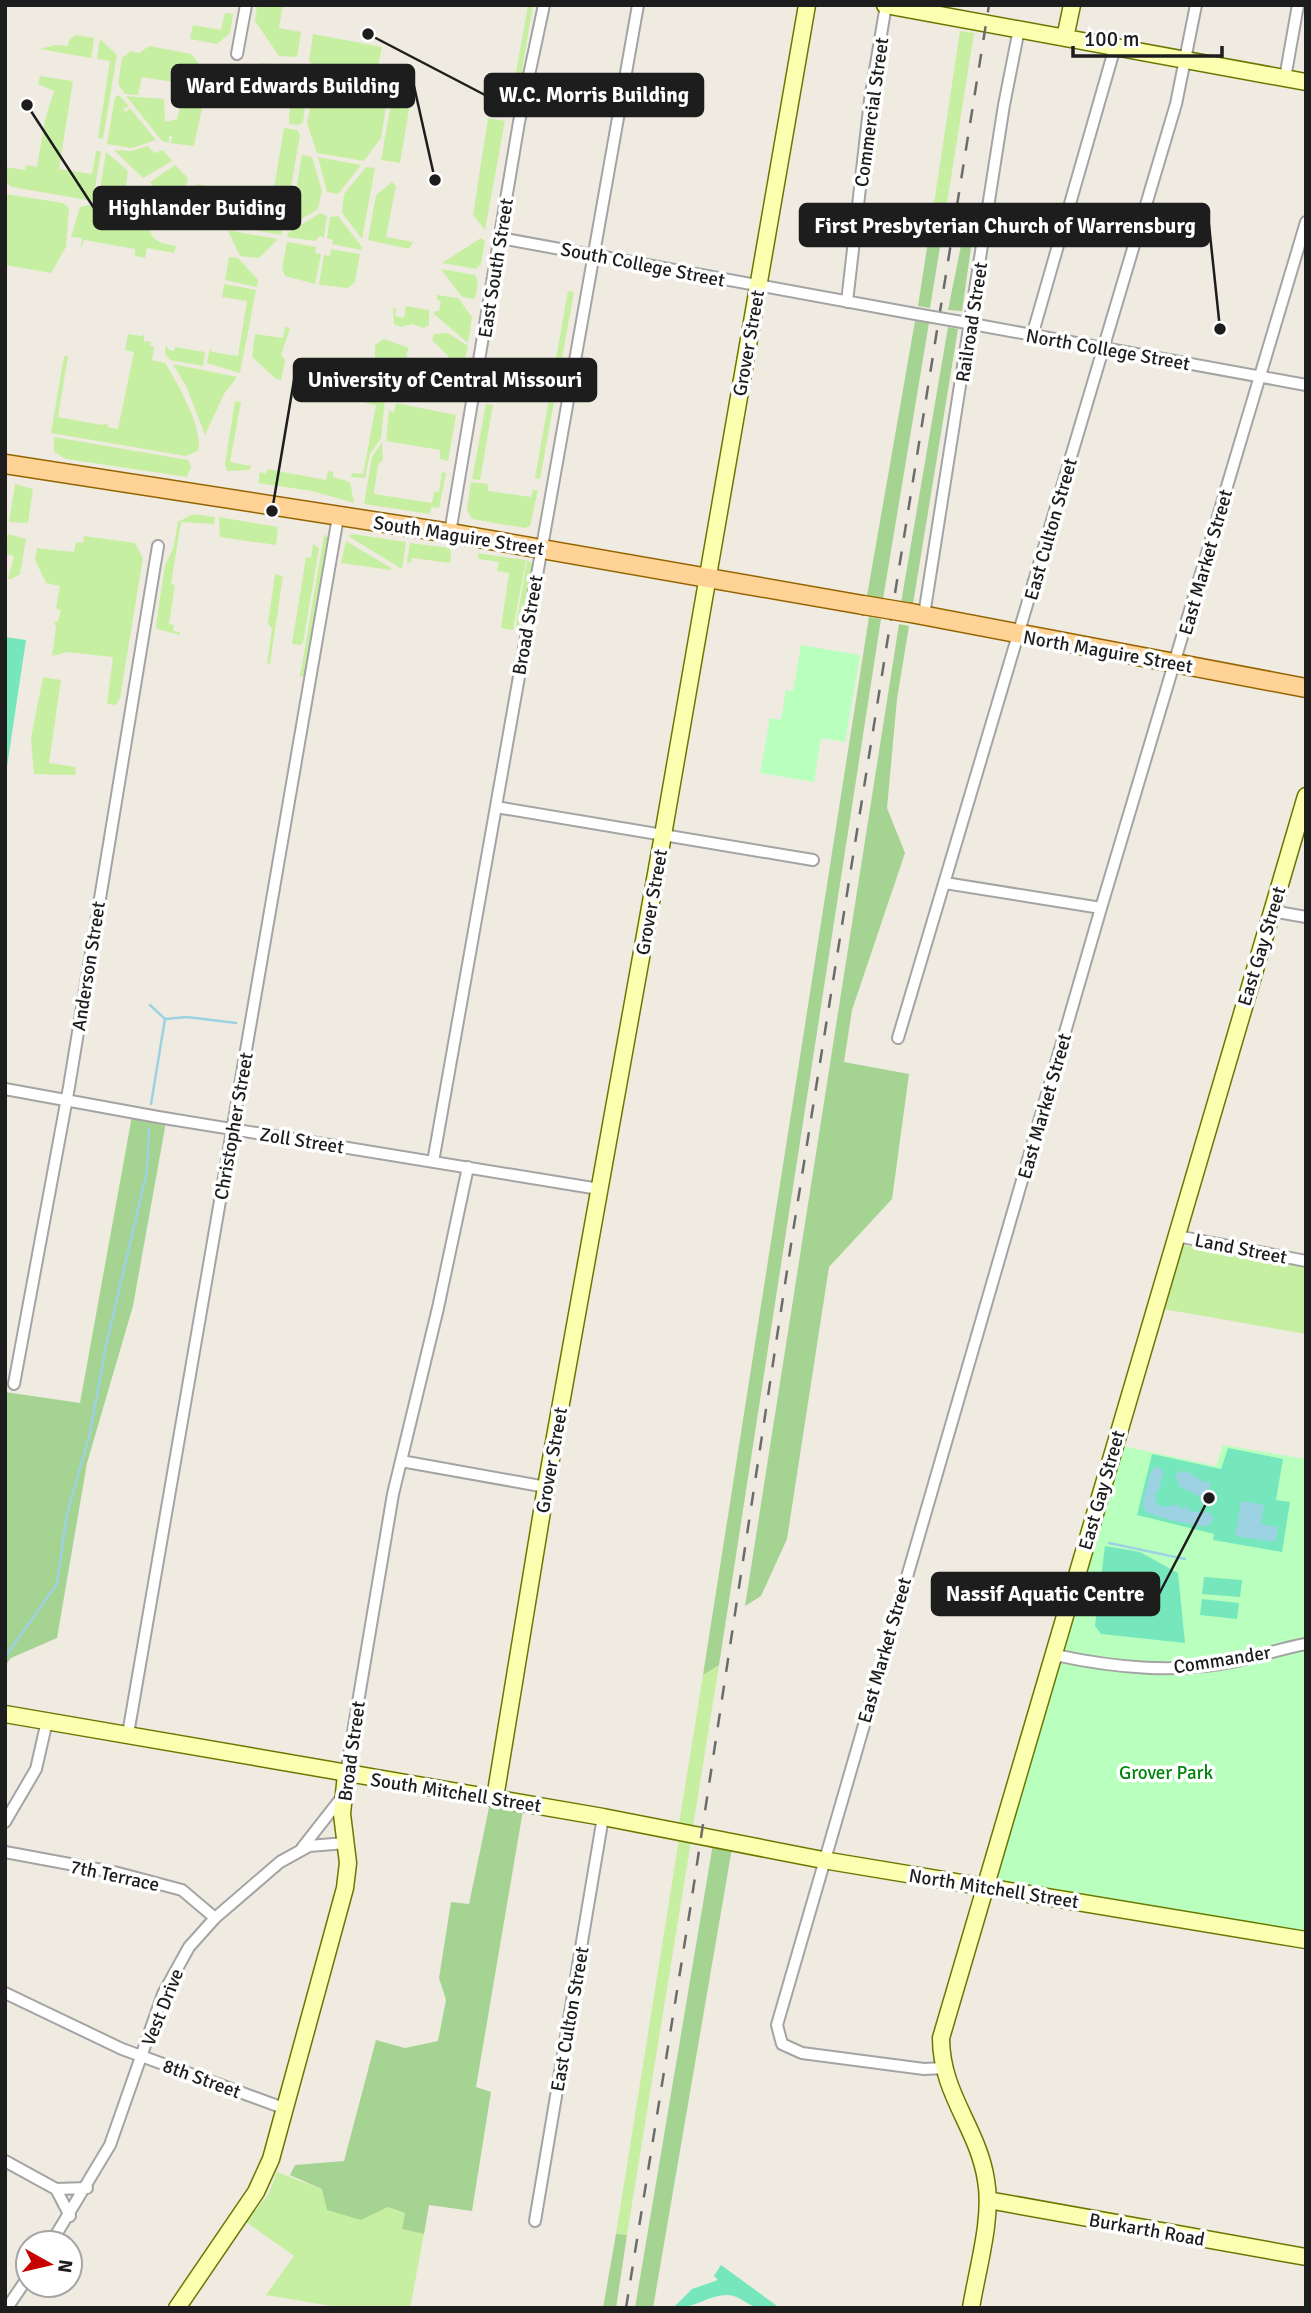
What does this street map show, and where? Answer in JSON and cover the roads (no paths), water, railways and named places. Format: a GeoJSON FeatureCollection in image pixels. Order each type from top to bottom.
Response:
{"type":"FeatureCollection","features":[{"type":"Feature","properties":{"kind":"main road","name":"South Maguire Street"},"geometry":{"type":"LineString","coordinates":[[5,464],[450,533],[917,614]]}},
{"type":"Feature","properties":{"kind":"main road","name":"North Maguire Street"},"geometry":{"type":"LineString","coordinates":[[917,614],[1306,688]]}},
{"type":"Feature","properties":{"kind":"street"},"geometry":{"type":"LineString","coordinates":[[237,54],[246,5]]}},
{"type":"Feature","properties":{"kind":"street","name":"East South Street"},"geometry":{"type":"LineString","coordinates":[[450,533],[519,122],[544,5]]}},
{"type":"Feature","properties":{"kind":"street","name":"Broad Street"},"geometry":{"type":"LineString","coordinates":[[433,1162],[638,5]]}},
{"type":"Feature","properties":{"kind":"street","name":"Grover Street"},"geometry":{"type":"LineString","coordinates":[[495,1798],[546,1487],[663,835],[807,5]]}},
{"type":"Feature","properties":{"kind":"street"},"geometry":{"type":"LineString","coordinates":[[886,5],[934,9],[986,23],[1306,82]]}},
{"type":"Feature","properties":{"kind":"street","name":"Commercial Street"},"geometry":{"type":"LineString","coordinates":[[847,302],[870,100],[886,5]]}},
{"type":"Feature","properties":{"kind":"street"},"geometry":{"type":"LineString","coordinates":[[1065,38],[1072,5]]}},
{"type":"Feature","properties":{"kind":"street","name":"East Culton Street"},"geometry":{"type":"LineString","coordinates":[[898,1038],[1176,104],[1196,5]]}},
{"type":"Feature","properties":{"kind":"street"},"geometry":{"type":"LineString","coordinates":[[1285,78],[1298,5]]}},
{"type":"Feature","properties":{"kind":"street","name":"Railroad Street"},"geometry":{"type":"LineString","coordinates":[[917,614],[971,324],[1019,29]]}},
{"type":"Feature","properties":{"kind":"street"},"geometry":{"type":"LineString","coordinates":[[1032,336],[1115,47]]}},
{"type":"Feature","properties":{"kind":"street","name":"East Market Street"},"geometry":{"type":"LineString","coordinates":[[944,2068],[924,2069],[802,2053],[782,2044],[777,2025],[1101,908],[1306,222]]}},
{"type":"Feature","properties":{"kind":"street","name":"South College Street"},"geometry":{"type":"LineString","coordinates":[[500,238],[910,313]]}},
{"type":"Feature","properties":{"kind":"street","name":"North College Street"},"geometry":{"type":"LineString","coordinates":[[910,313],[1306,385]]}},
{"type":"Feature","properties":{"kind":"street","name":"Christopher Street"},"geometry":{"type":"LineString","coordinates":[[128,1734],[338,517]]}},
{"type":"Feature","properties":{"kind":"street","name":"Anderson Street"},"geometry":{"type":"LineString","coordinates":[[14,1384],[64,1100],[69,1087],[158,546]]}},
{"type":"Feature","properties":{"kind":"street","name":"East Gay Street"},"geometry":{"type":"LineString","coordinates":[[971,2308],[988,2200],[986,2179],[947,2084],[941,2038],[1306,796]]}},
{"type":"Feature","properties":{"kind":"street"},"geometry":{"type":"LineString","coordinates":[[496,807],[813,860]]}},
{"type":"Feature","properties":{"kind":"street"},"geometry":{"type":"LineString","coordinates":[[945,883],[1101,908]]}},
{"type":"Feature","properties":{"kind":"street"},"geometry":{"type":"LineString","coordinates":[[1272,911],[1306,918]]}},
{"type":"Feature","properties":{"kind":"street","name":"Zoll Street"},"geometry":{"type":"LineString","coordinates":[[5,1089],[599,1189]]}},
{"type":"Feature","properties":{"kind":"street","name":"Broad Street"},"geometry":{"type":"LineString","coordinates":[[177,2308],[256,2192],[271,2158],[345,1888],[343,1796],[346,1774],[401,1461],[468,1167]]}},
{"type":"Feature","properties":{"kind":"street","name":"Land Street"},"geometry":{"type":"LineString","coordinates":[[1177,1236],[1306,1261]]}},
{"type":"Feature","properties":{"kind":"street"},"geometry":{"type":"LineString","coordinates":[[401,1461],[546,1487]]}},
{"type":"Feature","properties":{"kind":"street","name":"Commander"},"geometry":{"type":"LineString","coordinates":[[1055,1655],[1127,1668],[1173,1669],[1236,1661],[1306,1644]]}},
{"type":"Feature","properties":{"kind":"street","name":"South Mitchell Street"},"geometry":{"type":"LineString","coordinates":[[5,1714],[700,1836]]}},
{"type":"Feature","properties":{"kind":"street"},"geometry":{"type":"LineString","coordinates":[[5,1822],[36,1769],[47,1721]]}},
{"type":"Feature","properties":{"kind":"street"},"geometry":{"type":"LineString","coordinates":[[300,1850],[343,1796]]}},
{"type":"Feature","properties":{"kind":"street","name":"East Culton Street"},"geometry":{"type":"LineString","coordinates":[[535,2221],[603,1817]]}},
{"type":"Feature","properties":{"kind":"street","name":"North Mitchell Street"},"geometry":{"type":"LineString","coordinates":[[700,1836],[986,1888],[1094,1903],[1306,1940]]}},
{"type":"Feature","properties":{"kind":"street","name":"Vest Drive"},"geometry":{"type":"LineString","coordinates":[[61,2229],[110,2145],[163,1994],[178,1964],[215,1918],[280,1862],[309,1846],[346,1843]]}},
{"type":"Feature","properties":{"kind":"street","name":"7th Terrace"},"geometry":{"type":"LineString","coordinates":[[5,1852],[118,1873],[182,1890],[215,1918]]}},
{"type":"Feature","properties":{"kind":"street","name":"8th Street"},"geometry":{"type":"LineString","coordinates":[[5,1993],[77,2029],[142,2056],[286,2109]]}},
{"type":"Feature","properties":{"kind":"street"},"geometry":{"type":"LineString","coordinates":[[5,2161],[57,2189],[87,2188]]}},
{"type":"Feature","properties":{"kind":"street"},"geometry":{"type":"LineString","coordinates":[[57,2189],[70,2216]]}},
{"type":"Feature","properties":{"kind":"street","name":"Burkarth Road"},"geometry":{"type":"LineString","coordinates":[[988,2200],[1306,2256]]}},
{"type":"Feature","properties":{"kind":"water"},"geometry":{"type":"Polygon","coordinates":[[[1158,1466],[1164,1472],[1159,1485],[1163,1484],[1155,1495],[1157,1504],[1162,1507],[1176,1505],[1184,1509],[1184,1504],[1190,1511],[1210,1513],[1213,1519],[1209,1526],[1178,1522],[1146,1511],[1145,1494],[1151,1473],[1158,1466]]]}},
{"type":"Feature","properties":{"kind":"water"},"geometry":{"type":"Polygon","coordinates":[[[1184,1470],[1204,1482],[1211,1482],[1206,1499],[1180,1487],[1175,1475],[1184,1470]]]}},
{"type":"Feature","properties":{"kind":"water"},"geometry":{"type":"Polygon","coordinates":[[[1241,1501],[1264,1505],[1261,1524],[1278,1527],[1275,1542],[1235,1536],[1241,1501]]]}},
{"type":"Feature","properties":{"kind":"waterway"},"geometry":{"type":"LineString","coordinates":[[150,1005],[165,1019]]}},
{"type":"Feature","properties":{"kind":"waterway"},"geometry":{"type":"LineString","coordinates":[[151,1104],[165,1019],[187,1017],[236,1023]]}},
{"type":"Feature","properties":{"kind":"waterway"},"geometry":{"type":"LineString","coordinates":[[5,1657],[57,1584],[67,1514],[90,1433],[106,1346],[147,1171],[149,1129]]}},
{"type":"Feature","properties":{"kind":"waterway"},"geometry":{"type":"LineString","coordinates":[[1109,1543],[1185,1559]]}},
{"type":"Feature","properties":{"kind":"railway"},"geometry":{"type":"LineString","coordinates":[[626,2308],[690,1910],[792,1238],[989,5]]}},
{"type":"Feature","properties":{"kind":"place","name":"W.C. Morris Building"},"geometry":{"type":"Point","coordinates":[368,34]}},
{"type":"Feature","properties":{"kind":"place","name":"Highlander Buiding"},"geometry":{"type":"Point","coordinates":[27,105]}},
{"type":"Feature","properties":{"kind":"place","name":"Ward Edwards Building"},"geometry":{"type":"Point","coordinates":[435,180]}},
{"type":"Feature","properties":{"kind":"place","name":"First Presbyterian Church of Warrensburg"},"geometry":{"type":"Point","coordinates":[1220,329]}},
{"type":"Feature","properties":{"kind":"place","name":"University of Central Missouri"},"geometry":{"type":"Point","coordinates":[272,511]}},
{"type":"Feature","properties":{"kind":"place","name":"Nassif Aquatic Centre"},"geometry":{"type":"Point","coordinates":[1209,1498]}},
{"type":"Feature","properties":{"kind":"park label","name":"Grover Park"},"geometry":{"type":"Point","coordinates":[1166,1772]}}]}
